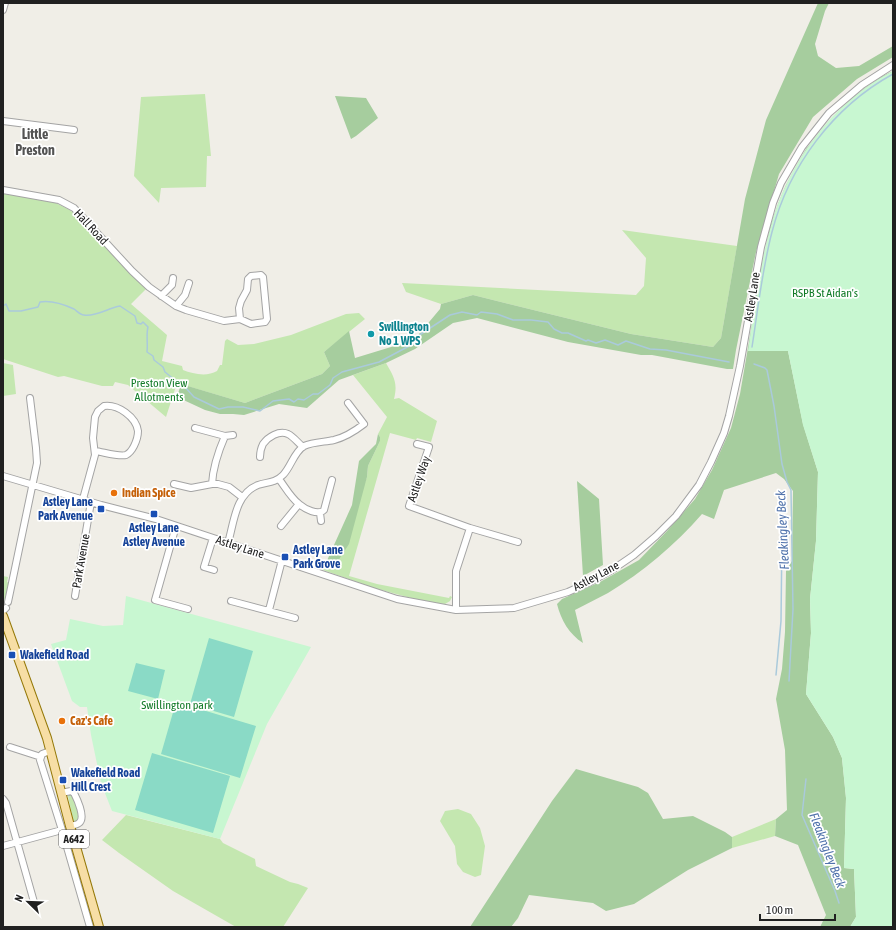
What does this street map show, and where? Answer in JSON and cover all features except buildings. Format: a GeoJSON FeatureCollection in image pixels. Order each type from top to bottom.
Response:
{"type":"FeatureCollection","features":[{"type":"Feature","properties":{"kind":"main road","name":"A642"},"geometry":{"type":"LineString","coordinates":[[5,609],[41,719],[99,927]]}},
{"type":"Feature","properties":{"kind":"street"},"geometry":{"type":"LineString","coordinates":[[3,10],[5,3]]}},
{"type":"Feature","properties":{"kind":"street","name":"Astley Lane"},"geometry":{"type":"LineString","coordinates":[[3,476],[91,502],[156,519],[397,599],[456,610],[514,608],[568,592],[590,582],[612,570],[634,555],[656,536],[676,516],[698,485],[711,462],[724,433],[729,416],[740,366],[760,247],[773,203],[781,183],[802,147],[830,112],[862,84],[893,65]]}},
{"type":"Feature","properties":{"kind":"street"},"geometry":{"type":"LineString","coordinates":[[3,121],[74,130]]}},
{"type":"Feature","properties":{"kind":"street","name":"Hall Road"},"geometry":{"type":"LineString","coordinates":[[3,190],[59,200],[74,208],[132,271],[161,296],[176,306],[224,321],[240,319]]}},
{"type":"Feature","properties":{"kind":"street"},"geometry":{"type":"LineString","coordinates":[[261,275],[263,277],[267,320],[264,323],[250,324],[240,319],[239,308],[247,290],[248,279],[251,276],[261,275]]}},
{"type":"Feature","properties":{"kind":"street"},"geometry":{"type":"LineString","coordinates":[[161,296],[172,285],[173,278]]}},
{"type":"Feature","properties":{"kind":"street"},"geometry":{"type":"LineString","coordinates":[[176,306],[185,296],[189,283]]}},
{"type":"Feature","properties":{"kind":"street"},"geometry":{"type":"LineString","coordinates":[[5,609],[37,463],[30,398]]}},
{"type":"Feature","properties":{"kind":"street"},"geometry":{"type":"LineString","coordinates":[[228,543],[238,505],[242,497],[254,487],[279,479],[286,472],[297,453],[303,447],[346,436],[365,425],[348,403]]}},
{"type":"Feature","properties":{"kind":"street"},"geometry":{"type":"LineString","coordinates":[[83,499],[95,451],[93,438],[95,417],[101,408],[107,406],[114,407],[124,412],[135,422],[138,434],[135,445],[129,453],[122,456],[95,451]]}},
{"type":"Feature","properties":{"kind":"street"},"geometry":{"type":"LineString","coordinates":[[195,428],[225,436],[233,435]]}},
{"type":"Feature","properties":{"kind":"street"},"geometry":{"type":"LineString","coordinates":[[260,457],[261,448],[264,443],[275,434],[279,433],[288,434],[303,447]]}},
{"type":"Feature","properties":{"kind":"street"},"geometry":{"type":"LineString","coordinates":[[212,484],[215,460],[225,436]]}},
{"type":"Feature","properties":{"kind":"street","name":"Astley Way"},"geometry":{"type":"LineString","coordinates":[[417,444],[429,447],[409,506],[470,528],[518,542]]}},
{"type":"Feature","properties":{"kind":"street"},"geometry":{"type":"LineString","coordinates":[[279,479],[299,504],[320,513]]}},
{"type":"Feature","properties":{"kind":"street"},"geometry":{"type":"LineString","coordinates":[[321,521],[320,513],[323,511],[332,480]]}},
{"type":"Feature","properties":{"kind":"street"},"geometry":{"type":"LineString","coordinates":[[174,484],[191,488],[212,484],[229,487],[242,497]]}},
{"type":"Feature","properties":{"kind":"street","name":"Park Avenue"},"geometry":{"type":"LineString","coordinates":[[75,596],[91,502]]}},
{"type":"Feature","properties":{"kind":"street"},"geometry":{"type":"LineString","coordinates":[[282,526],[299,504]]}},
{"type":"Feature","properties":{"kind":"street"},"geometry":{"type":"LineString","coordinates":[[176,526],[155,600],[188,609]]}},
{"type":"Feature","properties":{"kind":"street"},"geometry":{"type":"LineString","coordinates":[[456,610],[456,571],[470,528]]}},
{"type":"Feature","properties":{"kind":"street"},"geometry":{"type":"LineString","coordinates":[[213,538],[204,567],[214,570]]}},
{"type":"Feature","properties":{"kind":"street"},"geometry":{"type":"LineString","coordinates":[[269,610],[282,560]]}},
{"type":"Feature","properties":{"kind":"street"},"geometry":{"type":"LineString","coordinates":[[231,601],[295,618]]}},
{"type":"Feature","properties":{"kind":"street"},"geometry":{"type":"LineString","coordinates":[[10,747],[40,757]]}},
{"type":"Feature","properties":{"kind":"street"},"geometry":{"type":"LineString","coordinates":[[40,757],[42,754],[50,751]]}},
{"type":"Feature","properties":{"kind":"street"},"geometry":{"type":"LineString","coordinates":[[40,757],[90,927]]}},
{"type":"Feature","properties":{"kind":"street"},"geometry":{"type":"LineString","coordinates":[[62,793],[71,791],[74,793],[82,816],[81,821],[78,824],[70,826]]}},
{"type":"Feature","properties":{"kind":"street"},"geometry":{"type":"LineString","coordinates":[[3,799],[6,803],[34,902]]}},
{"type":"Feature","properties":{"kind":"street"},"geometry":{"type":"LineString","coordinates":[[3,846],[62,830]]}},
{"type":"Feature","properties":{"kind":"green space"},"geometry":{"type":"Polygon","coordinates":[[[818,3],[829,3],[825,11],[815,44],[818,56],[836,68],[859,66],[893,46],[893,57],[857,79],[813,117],[779,174],[756,252],[733,369],[568,342],[477,318],[453,323],[415,349],[386,363],[339,380],[307,408],[279,404],[244,415],[220,414],[205,410],[177,397],[181,384],[245,403],[322,374],[330,366],[324,352],[349,331],[355,358],[414,340],[440,309],[441,304],[473,295],[631,334],[713,347],[721,338],[745,199],[766,120],[818,3]]]}},
{"type":"Feature","properties":{"kind":"green space"},"geometry":{"type":"Polygon","coordinates":[[[893,71],[760,351],[788,351],[803,424],[818,472],[816,541],[810,599],[811,633],[806,694],[833,737],[842,758],[846,798],[844,868],[854,869],[856,917],[850,927],[820,927],[826,915],[798,845],[775,836],[776,819],[787,810],[785,750],[776,699],[782,669],[785,632],[786,571],[792,561],[793,491],[784,479],[776,473],[724,490],[714,519],[702,514],[670,547],[646,567],[608,593],[575,610],[583,643],[566,626],[557,604],[562,599],[600,582],[639,560],[695,499],[712,470],[731,428],[740,394],[770,228],[786,185],[806,149],[834,116],[865,88],[893,71]]]}},
{"type":"Feature","properties":{"kind":"green space","name":"RSPB St Aidan's"},"geometry":{"type":"Polygon","coordinates":[[[893,71],[893,927],[850,927],[856,917],[854,869],[844,868],[846,798],[842,758],[833,737],[806,694],[811,633],[810,599],[816,541],[818,472],[803,425],[788,351],[748,351],[757,290],[766,244],[778,205],[788,181],[815,137],[832,117],[851,99],[871,84],[893,71]]]}},
{"type":"Feature","properties":{"kind":"green space"},"geometry":{"type":"Polygon","coordinates":[[[205,94],[211,156],[207,156],[206,187],[161,188],[159,203],[134,176],[141,97],[205,94]]]}},
{"type":"Feature","properties":{"kind":"green space"},"geometry":{"type":"Polygon","coordinates":[[[335,96],[366,98],[378,118],[351,139],[335,96]]]}},
{"type":"Feature","properties":{"kind":"green space","name":"Preston View Allotments"},"geometry":{"type":"Polygon","coordinates":[[[3,193],[56,203],[70,210],[78,217],[146,289],[131,304],[167,335],[162,361],[182,366],[183,370],[196,374],[209,374],[217,371],[220,365],[222,365],[225,341],[227,339],[238,345],[254,344],[291,335],[346,314],[359,313],[365,319],[324,352],[330,366],[322,374],[245,403],[177,383],[166,417],[128,385],[115,382],[113,386],[102,386],[64,376],[58,377],[3,359],[3,193]]]}},
{"type":"Feature","properties":{"kind":"green space"},"geometry":{"type":"Polygon","coordinates":[[[622,230],[737,246],[721,338],[713,347],[631,334],[473,295],[441,304],[406,292],[402,283],[636,295],[644,286],[646,258],[622,230]]]}},
{"type":"Feature","properties":{"kind":"green space"},"geometry":{"type":"Polygon","coordinates":[[[3,363],[13,365],[16,394],[3,396],[3,363]]]}},
{"type":"Feature","properties":{"kind":"green space"},"geometry":{"type":"Polygon","coordinates":[[[386,363],[395,384],[396,389],[394,399],[399,398],[437,421],[431,442],[417,438],[416,440],[390,433],[349,576],[377,584],[449,598],[450,596],[452,597],[450,601],[445,604],[422,601],[374,588],[323,570],[325,565],[336,564],[367,477],[368,466],[380,441],[378,434],[387,417],[353,375],[386,363]]]}},
{"type":"Feature","properties":{"kind":"green space"},"geometry":{"type":"Polygon","coordinates":[[[378,434],[380,441],[368,466],[367,477],[349,544],[336,564],[325,565],[352,505],[359,461],[376,444],[378,434]]]}},
{"type":"Feature","properties":{"kind":"green space"},"geometry":{"type":"Polygon","coordinates":[[[577,481],[599,499],[603,565],[583,576],[577,481]]]}},
{"type":"Feature","properties":{"kind":"green space"},"geometry":{"type":"Polygon","coordinates":[[[3,576],[8,577],[7,582],[9,583],[4,602],[3,598],[3,576]]]}},
{"type":"Feature","properties":{"kind":"green space","name":"Swillington park"},"geometry":{"type":"Polygon","coordinates":[[[126,596],[311,647],[267,724],[220,839],[112,811],[101,783],[87,707],[80,707],[72,701],[51,644],[66,640],[70,619],[103,626],[123,625],[126,596]]]}},
{"type":"Feature","properties":{"kind":"green space"},"geometry":{"type":"Polygon","coordinates":[[[209,638],[253,651],[234,717],[190,704],[209,638]]]}},
{"type":"Feature","properties":{"kind":"green space"},"geometry":{"type":"Polygon","coordinates":[[[136,663],[165,670],[158,699],[128,691],[136,663]]]}},
{"type":"Feature","properties":{"kind":"green space"},"geometry":{"type":"Polygon","coordinates":[[[176,702],[256,726],[240,778],[161,754],[176,702]]]}},
{"type":"Feature","properties":{"kind":"green space"},"geometry":{"type":"Polygon","coordinates":[[[152,753],[230,776],[213,833],[135,810],[152,753]]]}},
{"type":"Feature","properties":{"kind":"green space"},"geometry":{"type":"Polygon","coordinates":[[[576,769],[638,787],[648,793],[663,819],[693,816],[732,837],[732,848],[688,870],[634,904],[606,911],[593,903],[529,895],[518,918],[511,927],[470,927],[552,801],[576,769]]]}},
{"type":"Feature","properties":{"kind":"green space"},"geometry":{"type":"Polygon","coordinates":[[[69,793],[72,795],[80,818],[78,822],[74,822],[73,820],[68,796],[69,793]]]}},
{"type":"Feature","properties":{"kind":"green space"},"geometry":{"type":"Polygon","coordinates":[[[458,809],[471,814],[480,828],[485,846],[481,875],[475,877],[463,872],[457,864],[455,846],[440,821],[445,811],[458,809]]]}},
{"type":"Feature","properties":{"kind":"green space"},"geometry":{"type":"Polygon","coordinates":[[[126,815],[220,839],[223,843],[255,859],[256,866],[290,882],[308,888],[283,927],[236,927],[173,891],[102,840],[126,815]]]}},
{"type":"Feature","properties":{"kind":"green space"},"geometry":{"type":"Polygon","coordinates":[[[776,819],[775,836],[732,848],[732,837],[776,819]]]}},
{"type":"Feature","properties":{"kind":"waterway"},"geometry":{"type":"LineString","coordinates":[[752,347],[763,275],[772,232],[790,184],[816,141],[833,121],[851,103],[893,74]]}},
{"type":"Feature","properties":{"kind":"waterway"},"geometry":{"type":"LineString","coordinates":[[3,306],[6,304],[9,311],[21,311],[38,307],[40,302],[53,302],[74,309],[83,315],[98,314],[120,306],[135,316],[137,323],[141,324],[143,322],[148,327],[147,352],[153,356],[154,360],[163,367],[165,372],[176,381]]}},
{"type":"Feature","properties":{"kind":"waterway"},"geometry":{"type":"LineString","coordinates":[[184,386],[194,397],[219,409],[228,407],[243,407],[260,411],[273,401],[289,399],[294,402],[298,399],[304,400],[313,394],[318,394],[330,385],[333,378],[342,372],[379,362],[413,344],[421,334],[450,315],[462,312],[477,315],[481,312],[497,314],[513,320],[548,322],[554,329],[586,341],[588,340],[596,343],[605,340],[618,345],[626,341],[650,349],[666,350],[729,362]]}},
{"type":"Feature","properties":{"kind":"waterway","name":"Fleakingley Beck"},"geometry":{"type":"LineString","coordinates":[[754,364],[767,370],[774,406],[782,464],[791,490],[793,609],[789,681]]}},
{"type":"Feature","properties":{"kind":"waterway"},"geometry":{"type":"LineString","coordinates":[[776,675],[781,621],[782,534]]}},
{"type":"Feature","properties":{"kind":"waterway","name":"Fleakingley Beck"},"geometry":{"type":"LineString","coordinates":[[806,779],[802,815],[839,903]]}},
{"type":"Feature","properties":{"kind":"place","name":"Swillington No 1 WPS"},"geometry":{"type":"Point","coordinates":[371,334]}},
{"type":"Feature","properties":{"kind":"place","name":"Indian Spice"},"geometry":{"type":"Point","coordinates":[114,493]}},
{"type":"Feature","properties":{"kind":"place","name":"Astley Lane Park Avenue"},"geometry":{"type":"Point","coordinates":[101,509]}},
{"type":"Feature","properties":{"kind":"place","name":"Astley Lane Astley Avenue"},"geometry":{"type":"Point","coordinates":[154,514]}},
{"type":"Feature","properties":{"kind":"place","name":"Astley Lane Park Grove"},"geometry":{"type":"Point","coordinates":[285,557]}},
{"type":"Feature","properties":{"kind":"place","name":"Wakefield Road"},"geometry":{"type":"Point","coordinates":[12,655]}},
{"type":"Feature","properties":{"kind":"place","name":"Caz's Cafe"},"geometry":{"type":"Point","coordinates":[62,721]}},
{"type":"Feature","properties":{"kind":"place","name":"Wakefield Road Hill Crest"},"geometry":{"type":"Point","coordinates":[63,780]}},
{"type":"Feature","properties":{"kind":"district","name":"Little Preston"},"geometry":{"type":"Point","coordinates":[35,142]}}]}
